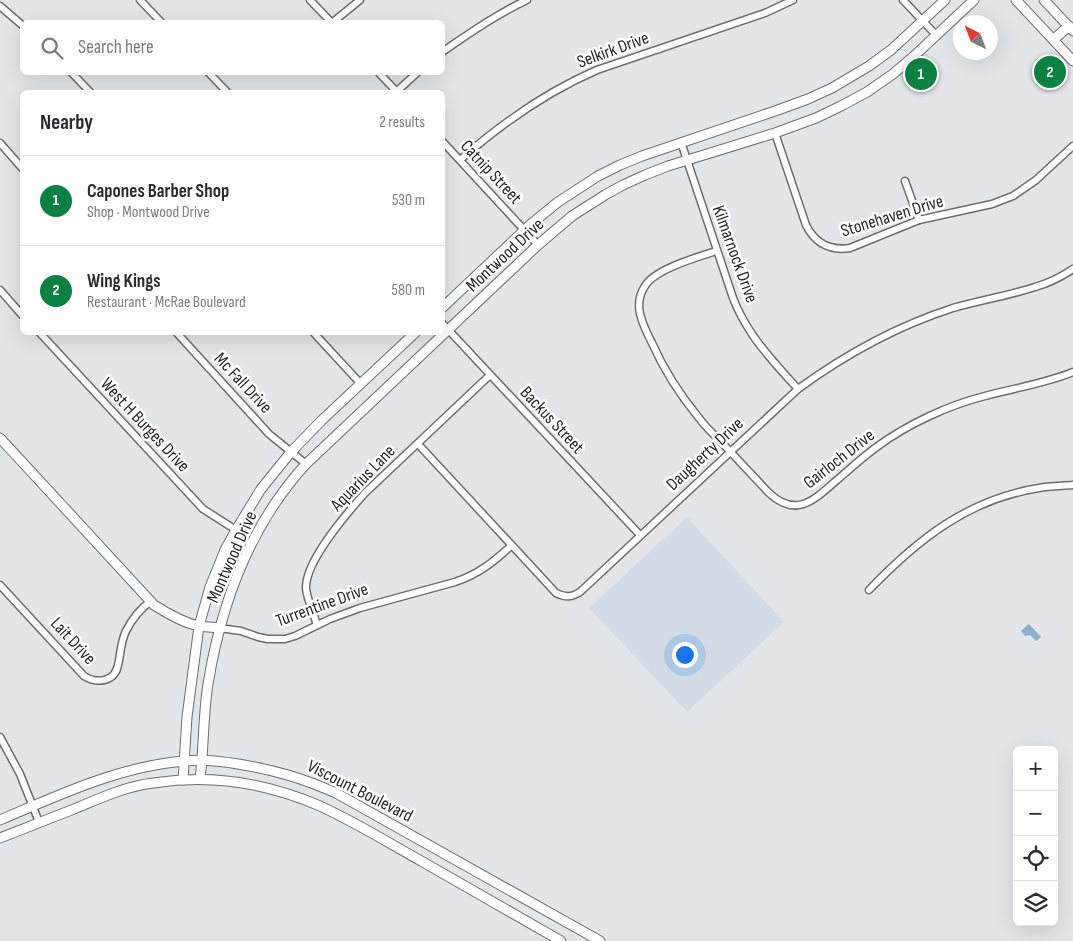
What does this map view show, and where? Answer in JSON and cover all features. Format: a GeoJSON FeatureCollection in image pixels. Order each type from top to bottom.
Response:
{"type":"FeatureCollection","features":[{"type":"Feature","properties":{"kind":"main road","name":"Montwood Drive"},"geometry":{"type":"LineString","coordinates":[[445,305],[525,230],[558,202],[598,176],[642,156],[808,99],[832,88],[869,66],[891,50],[945,0]]}},
{"type":"Feature","properties":{"kind":"main road","name":"Montwood Drive"},"geometry":{"type":"LineString","coordinates":[[446,327],[572,216],[606,195],[645,175],[776,133],[841,106],[892,74],[974,0]]}},
{"type":"Feature","properties":{"kind":"main road"},"geometry":{"type":"LineString","coordinates":[[1016,0],[1073,60]]}},
{"type":"Feature","properties":{"kind":"main road"},"geometry":{"type":"LineString","coordinates":[[1044,0],[1071,29],[1054,39]]}},
{"type":"Feature","properties":{"kind":"main road","name":"Montwood Drive"},"geometry":{"type":"LineString","coordinates":[[183,780],[187,717],[198,626],[210,587],[225,550],[261,489],[292,452],[360,383],[413,335]]}},
{"type":"Feature","properties":{"kind":"main road","name":"Montwood Drive"},"geometry":{"type":"LineString","coordinates":[[200,779],[208,684],[219,628],[233,586],[263,523],[282,492],[306,464],[438,335]]}},
{"type":"Feature","properties":{"kind":"main road","name":"Turrentine Drive"},"geometry":{"type":"LineString","coordinates":[[0,438],[154,605],[182,621],[198,626],[219,628]]}},
{"type":"Feature","properties":{"kind":"main road","name":"Viscount Boulevard"},"geometry":{"type":"LineString","coordinates":[[0,820],[106,777],[160,764],[185,760],[203,760],[282,772],[336,793],[600,941]]}},
{"type":"Feature","properties":{"kind":"main road","name":"Viscount Boulevard"},"geometry":{"type":"LineString","coordinates":[[0,838],[107,794],[130,788],[152,783],[183,780],[230,781],[274,790],[320,806],[562,941]]}},
{"type":"Feature","properties":{"kind":"main road"},"geometry":{"type":"LineString","coordinates":[[353,823],[361,807]]}},
{"type":"Feature","properties":{"kind":"main road"},"geometry":{"type":"LineString","coordinates":[[491,901],[500,885]]}},
{"type":"Feature","properties":{"kind":"street"},"geometry":{"type":"LineString","coordinates":[[140,0],[159,20]]}},
{"type":"Feature","properties":{"kind":"street"},"geometry":{"type":"LineString","coordinates":[[310,0],[330,20]]}},
{"type":"Feature","properties":{"kind":"street"},"geometry":{"type":"LineString","coordinates":[[335,20],[360,0]]}},
{"type":"Feature","properties":{"kind":"street"},"geometry":{"type":"LineString","coordinates":[[445,50],[484,24],[527,0]]}},
{"type":"Feature","properties":{"kind":"street","name":"Selkirk Drive"},"geometry":{"type":"LineString","coordinates":[[460,160],[484,139],[523,110],[576,79],[765,13],[793,0]]}},
{"type":"Feature","properties":{"kind":"street"},"geometry":{"type":"LineString","coordinates":[[904,0],[936,35]]}},
{"type":"Feature","properties":{"kind":"street"},"geometry":{"type":"LineString","coordinates":[[0,6],[20,23]]}},
{"type":"Feature","properties":{"kind":"street"},"geometry":{"type":"LineString","coordinates":[[74,75],[88,90]]}},
{"type":"Feature","properties":{"kind":"street"},"geometry":{"type":"LineString","coordinates":[[211,75],[225,90]]}},
{"type":"Feature","properties":{"kind":"street"},"geometry":{"type":"LineString","coordinates":[[381,75],[395,90]]}},
{"type":"Feature","properties":{"kind":"street"},"geometry":{"type":"LineString","coordinates":[[399,90],[415,75]]}},
{"type":"Feature","properties":{"kind":"street","name":"Stonehaven Drive"},"geometry":{"type":"LineString","coordinates":[[776,133],[810,233],[823,244],[839,249],[850,248],[919,220],[992,204],[1013,196],[1036,180],[1073,146]]}},
{"type":"Feature","properties":{"kind":"street","name":"Kilmarnock Drive"},"geometry":{"type":"LineString","coordinates":[[681,142],[733,298],[752,334],[798,389]]}},
{"type":"Feature","properties":{"kind":"street"},"geometry":{"type":"LineString","coordinates":[[0,143],[20,166]]}},
{"type":"Feature","properties":{"kind":"street","name":"Catnip Street"},"geometry":{"type":"LineString","coordinates":[[445,144],[538,245]]}},
{"type":"Feature","properties":{"kind":"street"},"geometry":{"type":"LineString","coordinates":[[905,181],[919,220]]}},
{"type":"Feature","properties":{"kind":"street","name":"Gairloch Drive"},"geometry":{"type":"LineString","coordinates":[[716,251],[682,263],[650,280],[644,286],[640,297],[638,308],[640,317],[669,375],[700,420],[775,499],[787,505],[795,506],[815,499],[878,446],[929,417],[961,403],[1043,383],[1073,372]]}},
{"type":"Feature","properties":{"kind":"street","name":"Daugherty Drive"},"geometry":{"type":"LineString","coordinates":[[418,444],[556,593],[567,597],[574,596],[798,389],[846,356],[905,326],[972,302],[1034,288],[1073,269]]}},
{"type":"Feature","properties":{"kind":"street"},"geometry":{"type":"LineString","coordinates":[[0,290],[20,313]]}},
{"type":"Feature","properties":{"kind":"street","name":"Backus Street"},"geometry":{"type":"LineString","coordinates":[[446,327],[640,536]]}},
{"type":"Feature","properties":{"kind":"street","name":"West H Burges Drive"},"geometry":{"type":"LineString","coordinates":[[42,335],[203,509],[236,530]]}},
{"type":"Feature","properties":{"kind":"street","name":"Mc Fall Drive"},"geometry":{"type":"LineString","coordinates":[[179,335],[269,434],[306,464]]}},
{"type":"Feature","properties":{"kind":"street"},"geometry":{"type":"LineString","coordinates":[[316,335],[360,383]]}},
{"type":"Feature","properties":{"kind":"street","name":"Aquarius Lane"},"geometry":{"type":"LineString","coordinates":[[318,625],[306,588],[306,579],[310,567],[332,533],[379,479],[490,375]]}},
{"type":"Feature","properties":{"kind":"street"},"geometry":{"type":"LineString","coordinates":[[869,590],[926,538],[966,512],[988,502],[1014,494],[1039,488],[1073,485]]}},
{"type":"Feature","properties":{"kind":"street","name":"Turrentine Drive"},"geometry":{"type":"LineString","coordinates":[[219,628],[242,631],[268,639],[295,636],[360,608],[468,578],[494,561],[511,546]]}},
{"type":"Feature","properties":{"kind":"street","name":"Lait Drive"},"geometry":{"type":"LineString","coordinates":[[0,584],[84,676],[90,680],[98,681],[108,679],[116,671],[125,632],[138,612],[151,601]]}},
{"type":"Feature","properties":{"kind":"street"},"geometry":{"type":"LineString","coordinates":[[1,742],[20,774],[39,822]]}},
{"type":"Feature","properties":{"kind":"shaded area"},"geometry":{"type":"Polygon","coordinates":[[[687,517],[784,622],[687,712],[589,608],[687,517]]]}},
{"type":"Feature","properties":{"kind":"water"},"geometry":{"type":"Polygon","coordinates":[[[1029,624],[1041,637],[1036,641],[1030,635],[1025,636],[1021,631],[1029,624]]]}},
{"type":"Feature","properties":{"kind":"place","name":"Wing Kings"},"geometry":{"type":"Point","coordinates":[1050,72]}},
{"type":"Feature","properties":{"kind":"place","name":"Capones Barber Shop"},"geometry":{"type":"Point","coordinates":[921,74]}}]}
